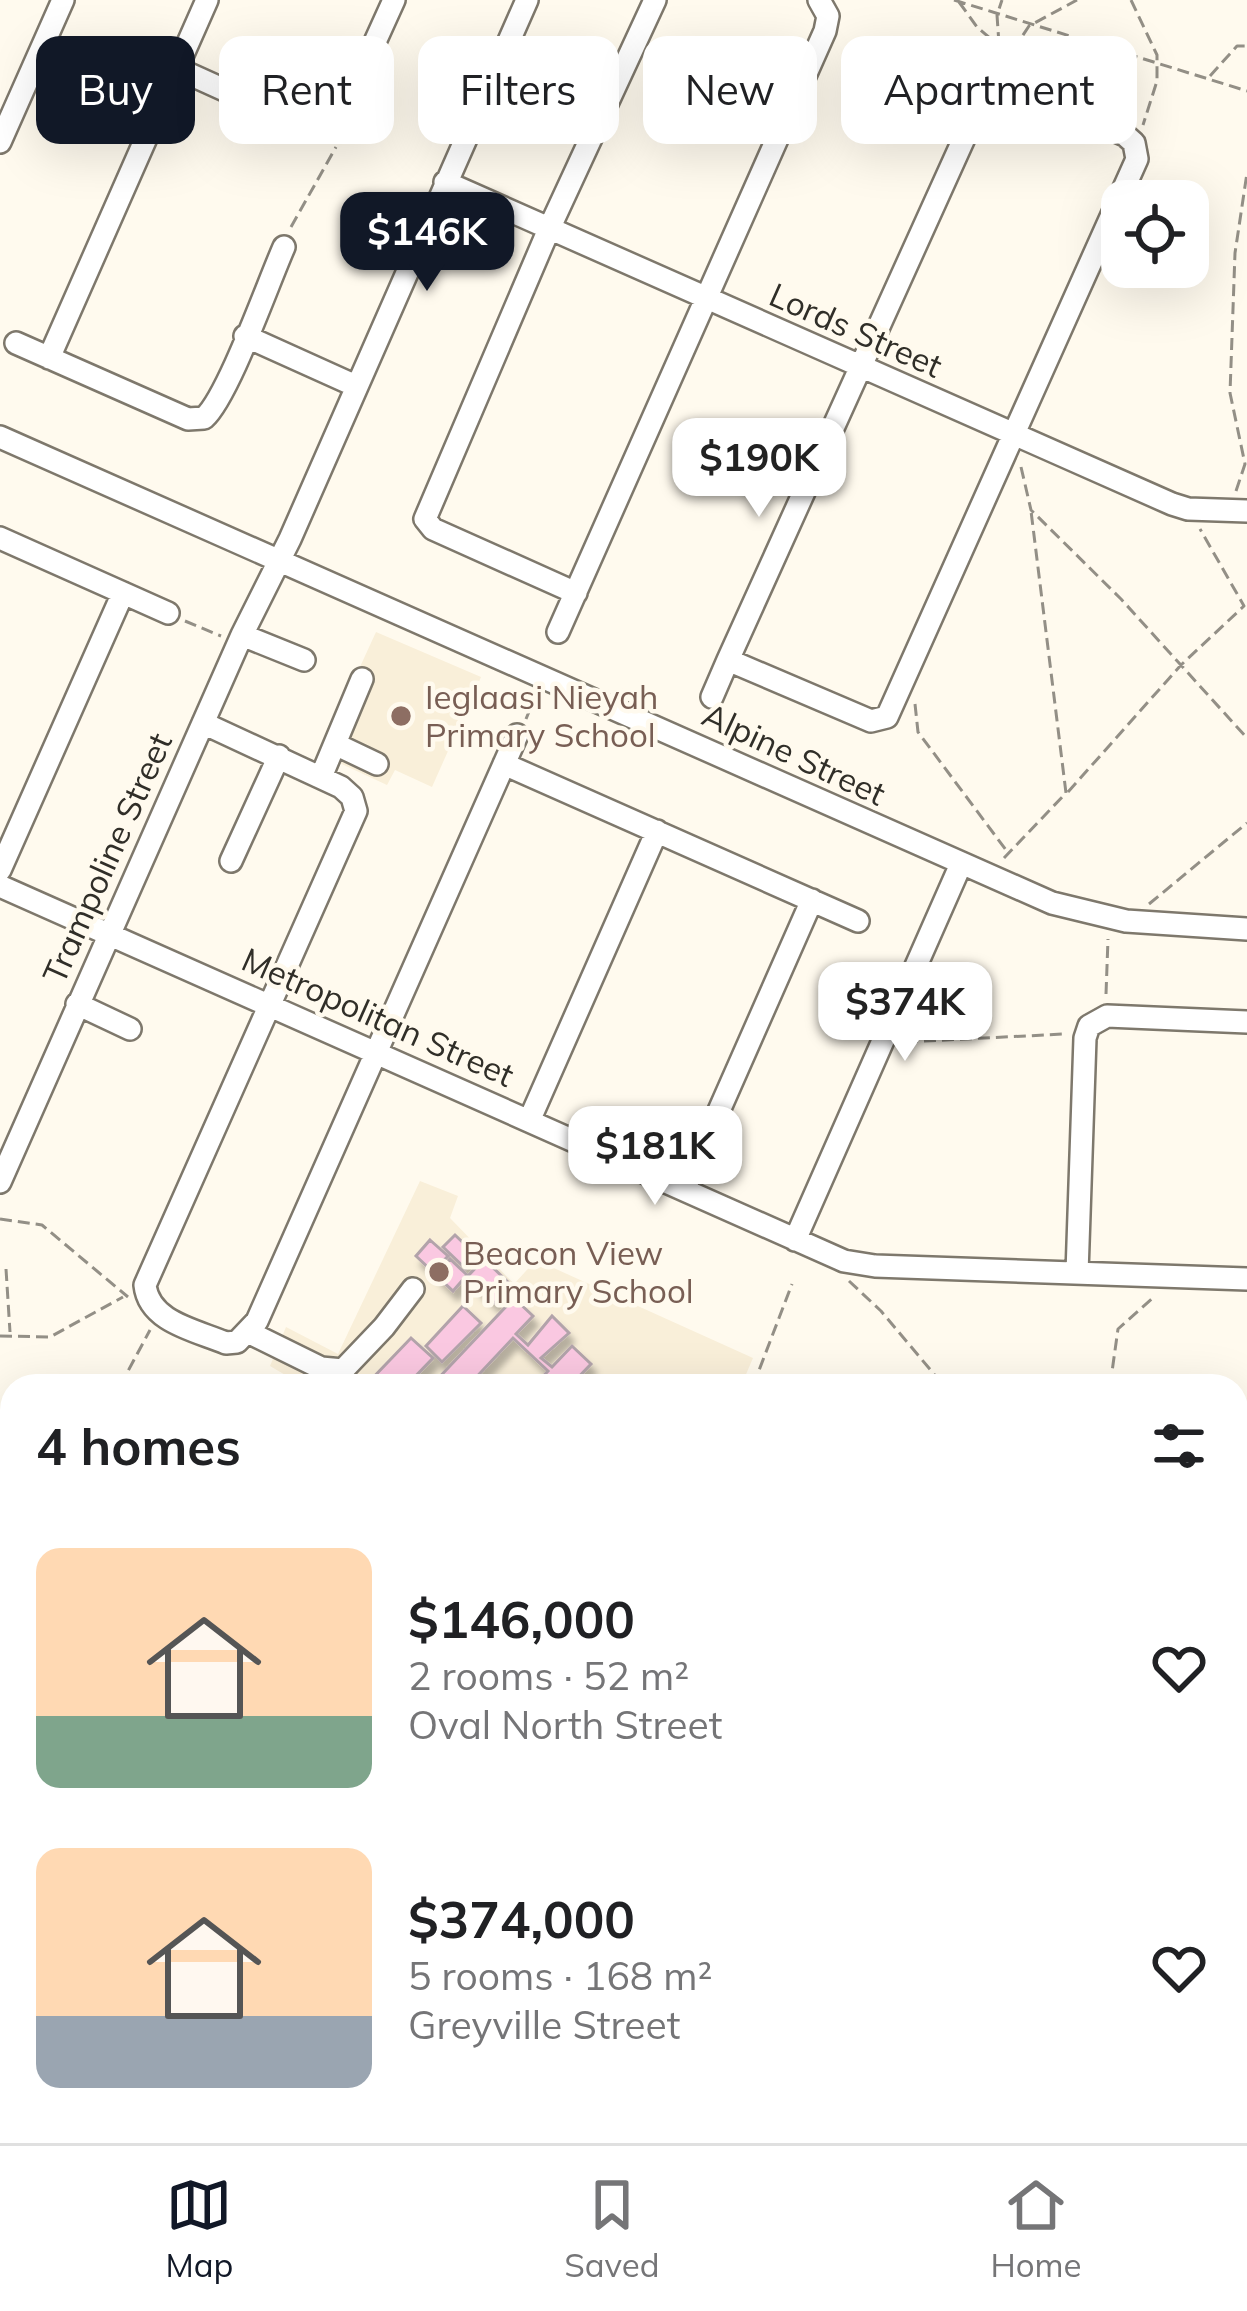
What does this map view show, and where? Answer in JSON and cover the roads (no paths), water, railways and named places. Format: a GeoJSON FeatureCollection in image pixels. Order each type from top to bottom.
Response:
{"type":"FeatureCollection","features":[{"type":"Feature","properties":{"kind":"street"},"geometry":{"type":"LineString","coordinates":[[0,142],[62,0]]}},
{"type":"Feature","properties":{"kind":"street"},"geometry":{"type":"LineString","coordinates":[[191,36],[207,0]]}},
{"type":"Feature","properties":{"kind":"street"},"geometry":{"type":"LineString","coordinates":[[195,77],[313,130],[327,129],[345,111],[394,0]]}},
{"type":"Feature","properties":{"kind":"street","name":"Trampoline Street"},"geometry":{"type":"LineString","coordinates":[[0,1182],[203,723],[233,636],[290,539],[527,0]]}},
{"type":"Feature","properties":{"kind":"street"},"geometry":{"type":"LineString","coordinates":[[576,593],[433,529],[425,519],[549,230],[655,0]]}},
{"type":"Feature","properties":{"kind":"street"},"geometry":{"type":"LineString","coordinates":[[558,632],[825,31],[828,16],[819,0]]}},
{"type":"Feature","properties":{"kind":"street"},"geometry":{"type":"LineString","coordinates":[[712,697],[728,660],[985,92],[995,83],[1012,85],[1126,135],[1135,143],[1137,159],[887,717],[871,721],[728,660]]}},
{"type":"Feature","properties":{"kind":"street"},"geometry":{"type":"LineString","coordinates":[[50,358],[143,144]]}},
{"type":"Feature","properties":{"kind":"street","name":"Lords Street"},"geometry":{"type":"LineString","coordinates":[[445,182],[1188,509],[1238,511]]}},
{"type":"Feature","properties":{"kind":"street"},"geometry":{"type":"LineString","coordinates":[[16,343],[197,421],[215,406],[283,243]]}},
{"type":"Feature","properties":{"kind":"street"},"geometry":{"type":"LineString","coordinates":[[245,336],[356,386]]}},
{"type":"Feature","properties":{"kind":"street","name":"Alpine Street"},"geometry":{"type":"LineString","coordinates":[[0,437],[1052,903],[1144,923],[1247,929]]}},
{"type":"Feature","properties":{"kind":"street"},"geometry":{"type":"LineString","coordinates":[[0,538],[170,614]]}},
{"type":"Feature","properties":{"kind":"street"},"geometry":{"type":"LineString","coordinates":[[0,871],[123,593]]}},
{"type":"Feature","properties":{"kind":"street"},"geometry":{"type":"LineString","coordinates":[[233,636],[304,660]]}},
{"type":"Feature","properties":{"kind":"street"},"geometry":{"type":"LineString","coordinates":[[321,777],[362,679]]}},
{"type":"Feature","properties":{"kind":"street"},"geometry":{"type":"LineString","coordinates":[[203,723],[321,777],[352,797],[356,811],[145,1285],[147,1301],[160,1315],[226,1342],[250,1333],[519,733]]}},
{"type":"Feature","properties":{"kind":"street"},"geometry":{"type":"LineString","coordinates":[[335,744],[377,764]]}},
{"type":"Feature","properties":{"kind":"street"},"geometry":{"type":"LineString","coordinates":[[231,861],[278,756]]}},
{"type":"Feature","properties":{"kind":"street"},"geometry":{"type":"LineString","coordinates":[[504,764],[858,921]]}},
{"type":"Feature","properties":{"kind":"street"},"geometry":{"type":"LineString","coordinates":[[529,1121],[657,831]]}},
{"type":"Feature","properties":{"kind":"street"},"geometry":{"type":"LineString","coordinates":[[795,1240],[961,864]]}},
{"type":"Feature","properties":{"kind":"street","name":"Metropolitan Street"},"geometry":{"type":"LineString","coordinates":[[0,886],[858,1265],[1247,1279]]}},
{"type":"Feature","properties":{"kind":"street"},"geometry":{"type":"LineString","coordinates":[[684,1190],[812,900]]}},
{"type":"Feature","properties":{"kind":"street"},"geometry":{"type":"LineString","coordinates":[[77,1004],[130,1029]]}},
{"type":"Feature","properties":{"kind":"street"},"geometry":{"type":"LineString","coordinates":[[1077,1273],[1089,1026],[1107,1016],[1247,1022]]}},
{"type":"Feature","properties":{"kind":"street"},"geometry":{"type":"LineString","coordinates":[[1247,1269],[1247,1279]]}},
{"type":"Feature","properties":{"kind":"street"},"geometry":{"type":"LineString","coordinates":[[250,1333],[321,1368],[343,1370],[413,1289]]}},
{"type":"Feature","properties":{"kind":"place","name":"Ieglaasi Nieyah Primary School"},"geometry":{"type":"Point","coordinates":[401,716]}},
{"type":"Feature","properties":{"kind":"place","name":"Beacon View Primary School"},"geometry":{"type":"Point","coordinates":[439,1272]}}]}
